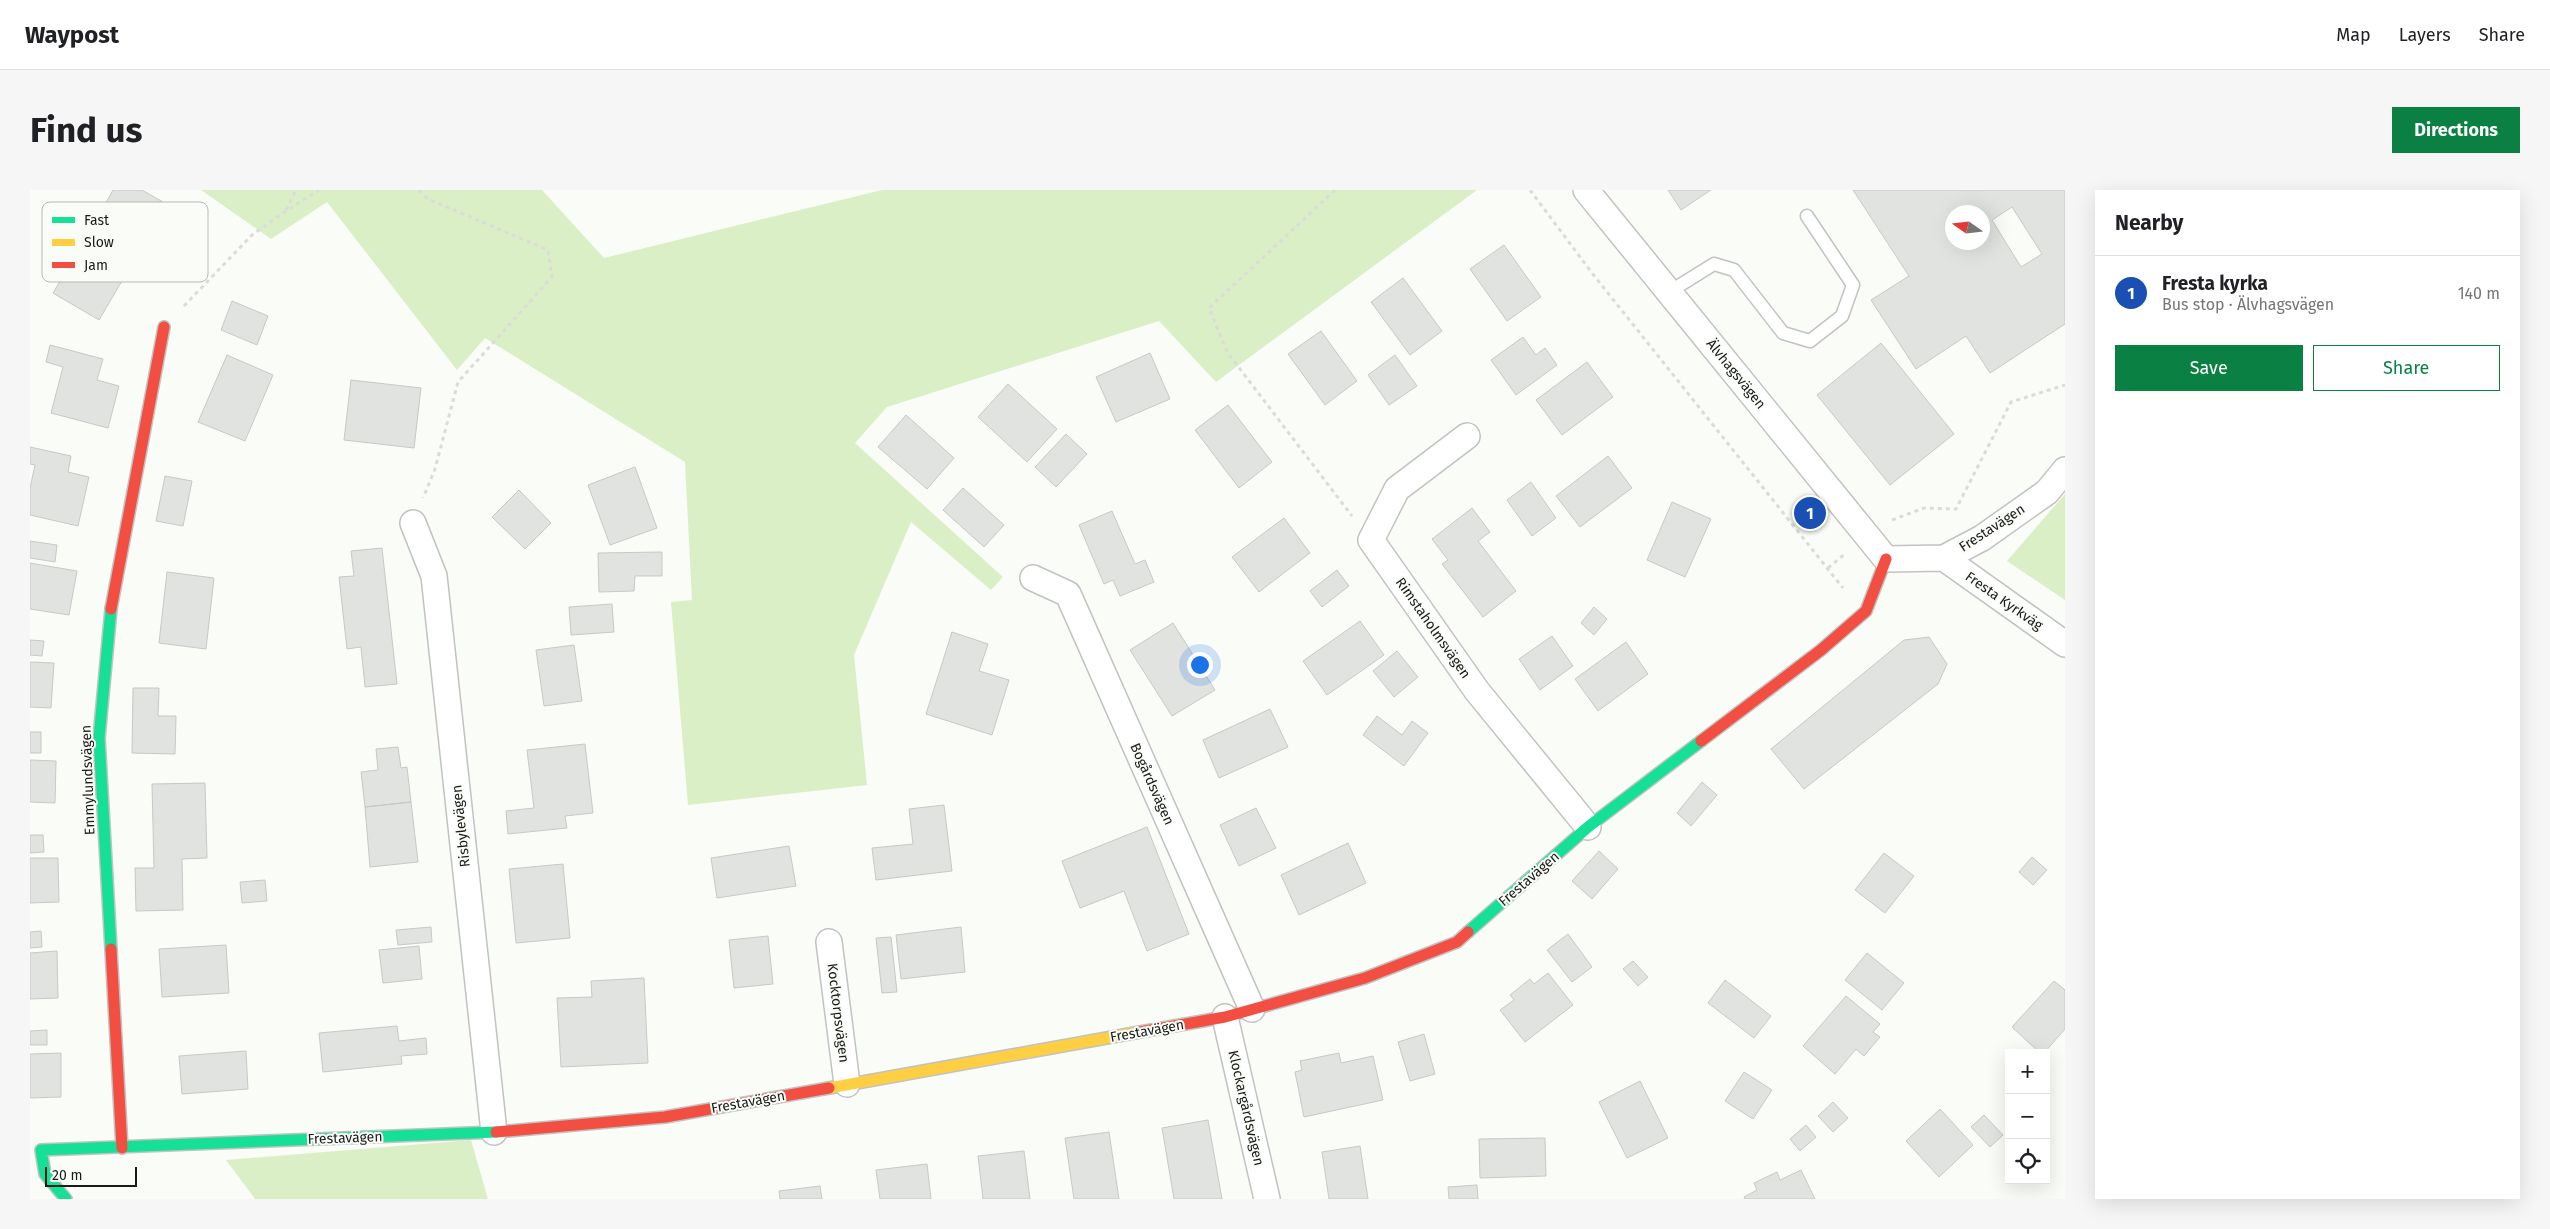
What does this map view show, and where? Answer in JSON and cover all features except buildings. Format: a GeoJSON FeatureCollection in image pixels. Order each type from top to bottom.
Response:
{"type":"FeatureCollection","features":[{"type":"Feature","properties":{"kind":"street","name":"Älvhagsvägen"},"geometry":{"type":"LineString","coordinates":[[1586,190],[1886,559]]}},
{"type":"Feature","properties":{"kind":"street","name":"Emmylundsvägen"},"geometry":{"type":"LineString","coordinates":[[122,1148],[99,738],[113,591],[164,326]]}},
{"type":"Feature","properties":{"kind":"street"},"geometry":{"type":"LineString","coordinates":[[1371,540],[1397,489],[1467,436]]}},
{"type":"Feature","properties":{"kind":"street","name":"Frestavägen"},"geometry":{"type":"LineString","coordinates":[[66,1199],[45,1174],[41,1150],[494,1132],[665,1117],[1224,1017],[1365,978],[1457,942],[1588,827],[1821,650],[1866,611],[1886,559],[1944,558],[1982,538],[2047,492],[2065,470]]}},
{"type":"Feature","properties":{"kind":"street","name":"Risbylevägen"},"geometry":{"type":"LineString","coordinates":[[413,523],[434,576],[494,1132]]}},
{"type":"Feature","properties":{"kind":"street","name":"Rimstaholmsvägen"},"geometry":{"type":"LineString","coordinates":[[1371,540],[1477,691],[1588,827]]}},
{"type":"Feature","properties":{"kind":"street","name":"Fresta Kyrkväg"},"geometry":{"type":"LineString","coordinates":[[1944,558],[2065,644]]}},
{"type":"Feature","properties":{"kind":"street","name":"Bogårdsvägen"},"geometry":{"type":"LineString","coordinates":[[1033,578],[1068,594],[1252,1009]]}},
{"type":"Feature","properties":{"kind":"street","name":"Kocktorpsvägen"},"geometry":{"type":"LineString","coordinates":[[829,942],[846,1084]]}},
{"type":"Feature","properties":{"kind":"street","name":"Klockargårdsvägen"},"geometry":{"type":"LineString","coordinates":[[1224,1017],[1267,1199]]}},
{"type":"Feature","properties":{"kind":"lane"},"geometry":{"type":"LineString","coordinates":[[1669,292],[1714,264],[1734,270],[1783,333],[1810,341],[1842,316],[1852,285],[1807,216]]}},
{"type":"Feature","properties":{"kind":"path"},"geometry":{"type":"LineString","coordinates":[[286,210],[296,190]]}},
{"type":"Feature","properties":{"kind":"path"},"geometry":{"type":"LineString","coordinates":[[208,281],[252,236],[286,210],[319,190]]}},
{"type":"Feature","properties":{"kind":"path"},"geometry":{"type":"LineString","coordinates":[[413,523],[435,469],[458,382],[552,278],[548,250],[428,199],[419,190]]}},
{"type":"Feature","properties":{"kind":"path"},"geometry":{"type":"LineString","coordinates":[[1335,190],[1209,308],[1227,352],[1371,540]]}},
{"type":"Feature","properties":{"kind":"path"},"geometry":{"type":"LineString","coordinates":[[1530,190],[1592,273],[1828,568],[1866,611]]}},
{"type":"Feature","properties":{"kind":"path"},"geometry":{"type":"LineString","coordinates":[[164,326],[207,282]]}},
{"type":"Feature","properties":{"kind":"path"},"geometry":{"type":"LineString","coordinates":[[1828,568],[1867,536],[1896,516],[1924,508],[1956,509],[2011,402],[2065,386]]}},
{"type":"Feature","properties":{"kind":"green space"},"geometry":{"type":"Polygon","coordinates":[[[201,190],[542,190],[604,258],[882,190],[1477,190],[1216,382],[1159,321],[887,407],[855,443],[1003,577],[991,590],[911,522],[854,655],[867,785],[688,805],[671,602],[692,600],[685,462],[485,338],[457,370],[327,202],[271,239],[201,190]]]}},
{"type":"Feature","properties":{"kind":"green space"},"geometry":{"type":"Polygon","coordinates":[[[2065,494],[2065,600],[2007,561],[2065,494]]]}},
{"type":"Feature","properties":{"kind":"green space"},"geometry":{"type":"Polygon","coordinates":[[[471,1140],[488,1199],[255,1199],[226,1160],[471,1140]]]}},
{"type":"Feature","properties":{"kind":"traffic: fast"},"geometry":{"type":"LineString","coordinates":[[111,609],[99,738],[111,949]]}},
{"type":"Feature","properties":{"kind":"traffic: fast"},"geometry":{"type":"LineString","coordinates":[[1468,932],[1588,827],[1701,741]]}},
{"type":"Feature","properties":{"kind":"traffic: fast"},"geometry":{"type":"LineString","coordinates":[[66,1199],[45,1174],[41,1150],[496,1132]]}},
{"type":"Feature","properties":{"kind":"traffic: slow"},"geometry":{"type":"LineString","coordinates":[[829,1088],[1140,1032]]}},
{"type":"Feature","properties":{"kind":"traffic: jam"},"geometry":{"type":"LineString","coordinates":[[111,609],[164,327]]}},
{"type":"Feature","properties":{"kind":"traffic: jam"},"geometry":{"type":"LineString","coordinates":[[1701,741],[1821,650],[1866,611],[1886,559]]}},
{"type":"Feature","properties":{"kind":"traffic: jam"},"geometry":{"type":"LineString","coordinates":[[1140,1032],[1225,1017],[1365,978],[1457,942],[1468,932]]}},
{"type":"Feature","properties":{"kind":"traffic: jam"},"geometry":{"type":"LineString","coordinates":[[111,949],[122,1148]]}},
{"type":"Feature","properties":{"kind":"traffic: jam"},"geometry":{"type":"LineString","coordinates":[[496,1132],[665,1117],[829,1088]]}},
{"type":"Feature","properties":{"kind":"place","name":"Fresta kyrka"},"geometry":{"type":"Point","coordinates":[1810,513]}}]}
